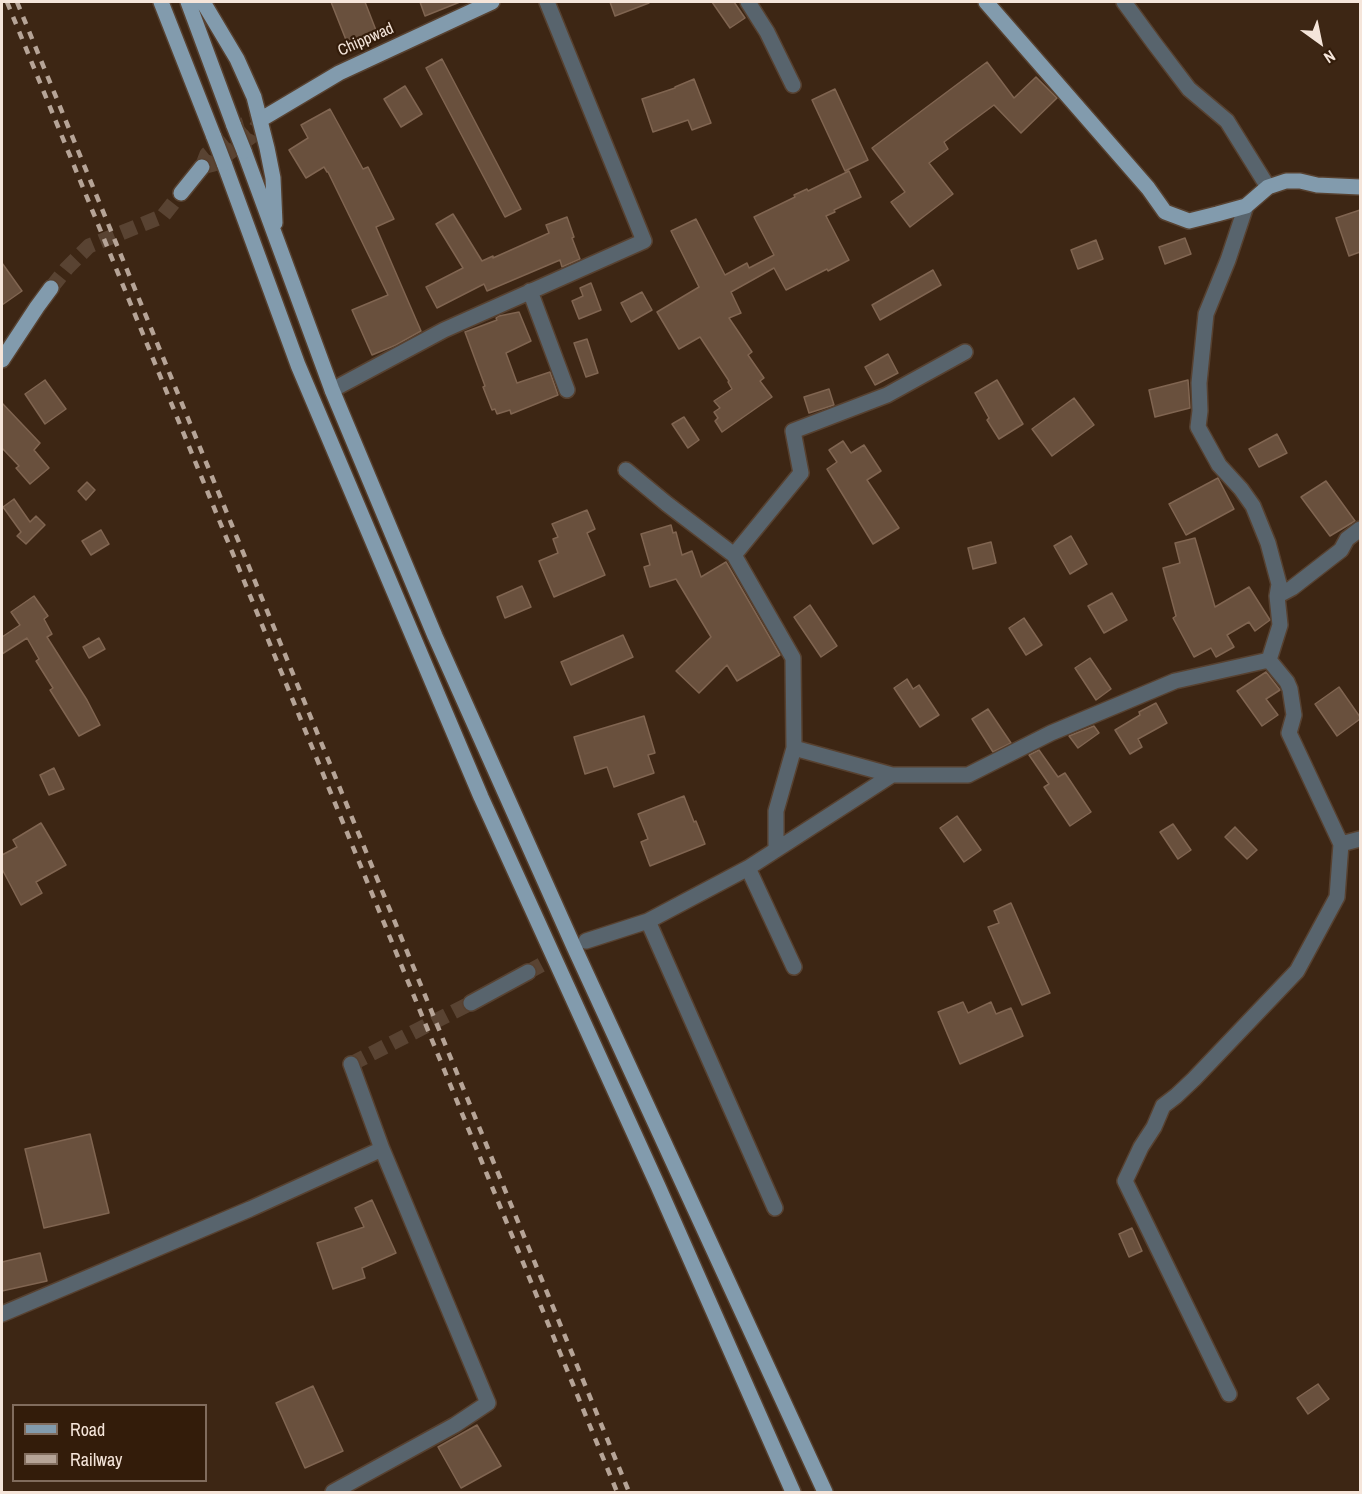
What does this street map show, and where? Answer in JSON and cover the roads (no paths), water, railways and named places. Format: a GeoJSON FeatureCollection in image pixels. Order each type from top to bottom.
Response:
{"type":"FeatureCollection","features":[{"type":"Feature","properties":{"kind":"main road"},"geometry":{"type":"LineString","coordinates":[[161,2],[257,249],[298,365],[481,797],[658,1186],[793,1492]]}},
{"type":"Feature","properties":{"kind":"main road"},"geometry":{"type":"LineString","coordinates":[[188,2],[332,390],[435,636],[492,766],[825,1492]]}},
{"type":"Feature","properties":{"kind":"main road"},"geometry":{"type":"LineString","coordinates":[[203,2],[237,59],[254,97],[273,178],[276,241]]}},
{"type":"Feature","properties":{"kind":"main road","name":"Chippwad"},"geometry":{"type":"LineString","coordinates":[[260,120],[339,73],[492,2]]}},
{"type":"Feature","properties":{"kind":"main road"},"geometry":{"type":"LineString","coordinates":[[986,2],[1141,180],[1165,212],[1189,221],[1246,206],[1268,187],[1286,181],[1360,187]]}},
{"type":"Feature","properties":{"kind":"main road"},"geometry":{"type":"LineString","coordinates":[[181,193],[202,167]]}},
{"type":"Feature","properties":{"kind":"main road"},"geometry":{"type":"LineString","coordinates":[[257,249],[276,241]]}},
{"type":"Feature","properties":{"kind":"main road"},"geometry":{"type":"LineString","coordinates":[[2,360],[51,288]]}},
{"type":"Feature","properties":{"kind":"street"},"geometry":{"type":"LineString","coordinates":[[332,390],[444,330],[644,241],[547,2]]}},
{"type":"Feature","properties":{"kind":"street"},"geometry":{"type":"LineString","coordinates":[[748,2],[767,32],[793,85]]}},
{"type":"Feature","properties":{"kind":"street"},"geometry":{"type":"LineString","coordinates":[[1124,2],[1189,89],[1227,121],[1268,187]]}},
{"type":"Feature","properties":{"kind":"street"},"geometry":{"type":"LineString","coordinates":[[1246,206],[1228,260],[1206,314],[1199,383],[1198,427],[1219,465],[1253,506],[1268,543],[1279,584],[1277,596],[1280,625],[1269,660]]}},
{"type":"Feature","properties":{"kind":"street"},"geometry":{"type":"LineString","coordinates":[[530,291],[567,390]]}},
{"type":"Feature","properties":{"kind":"street"},"geometry":{"type":"LineString","coordinates":[[734,555],[801,474],[793,430],[887,395],[965,352]]}},
{"type":"Feature","properties":{"kind":"street"},"geometry":{"type":"LineString","coordinates":[[626,470],[734,555],[793,657],[794,748],[777,811],[776,850]]}},
{"type":"Feature","properties":{"kind":"street"},"geometry":{"type":"LineString","coordinates":[[1277,596],[1292,588],[1341,550],[1347,539],[1360,529]]}},
{"type":"Feature","properties":{"kind":"street"},"geometry":{"type":"LineString","coordinates":[[794,748],[892,776],[968,775],[1051,733],[1176,681],[1269,660]]}},
{"type":"Feature","properties":{"kind":"street"},"geometry":{"type":"LineString","coordinates":[[1229,1394],[1125,1181],[1163,1106],[1194,1079],[1297,971],[1337,897],[1341,844],[1289,733],[1294,715],[1290,689],[1269,660]]}},
{"type":"Feature","properties":{"kind":"street"},"geometry":{"type":"LineString","coordinates":[[586,941],[648,921],[748,868],[892,776]]}},
{"type":"Feature","properties":{"kind":"street"},"geometry":{"type":"LineString","coordinates":[[1341,844],[1360,839]]}},
{"type":"Feature","properties":{"kind":"street"},"geometry":{"type":"LineString","coordinates":[[748,868],[794,967]]}},
{"type":"Feature","properties":{"kind":"street"},"geometry":{"type":"LineString","coordinates":[[648,921],[775,1208]]}},
{"type":"Feature","properties":{"kind":"street"},"geometry":{"type":"LineString","coordinates":[[471,1003],[528,972]]}},
{"type":"Feature","properties":{"kind":"street"},"geometry":{"type":"LineString","coordinates":[[333,1492],[455,1425],[488,1403],[382,1149],[351,1064]]}},
{"type":"Feature","properties":{"kind":"street"},"geometry":{"type":"LineString","coordinates":[[2,1314],[250,1209],[382,1149]]}},
{"type":"Feature","properties":{"kind":"tunnel"},"geometry":{"type":"LineString","coordinates":[[202,167],[207,154],[243,125],[260,120]]}},
{"type":"Feature","properties":{"kind":"tunnel"},"geometry":{"type":"LineString","coordinates":[[202,167],[214,164],[252,136],[260,120]]}},
{"type":"Feature","properties":{"kind":"tunnel"},"geometry":{"type":"LineString","coordinates":[[51,288],[89,246],[163,216],[181,193]]}},
{"type":"Feature","properties":{"kind":"tunnel"},"geometry":{"type":"LineString","coordinates":[[528,972],[584,942]]}},
{"type":"Feature","properties":{"kind":"tunnel"},"geometry":{"type":"LineString","coordinates":[[351,1064],[471,1003]]}},
{"type":"Feature","properties":{"kind":"railway"},"geometry":{"type":"LineString","coordinates":[[7,2],[617,1492]]}},
{"type":"Feature","properties":{"kind":"railway"},"geometry":{"type":"LineString","coordinates":[[17,2],[629,1492]]}}]}
